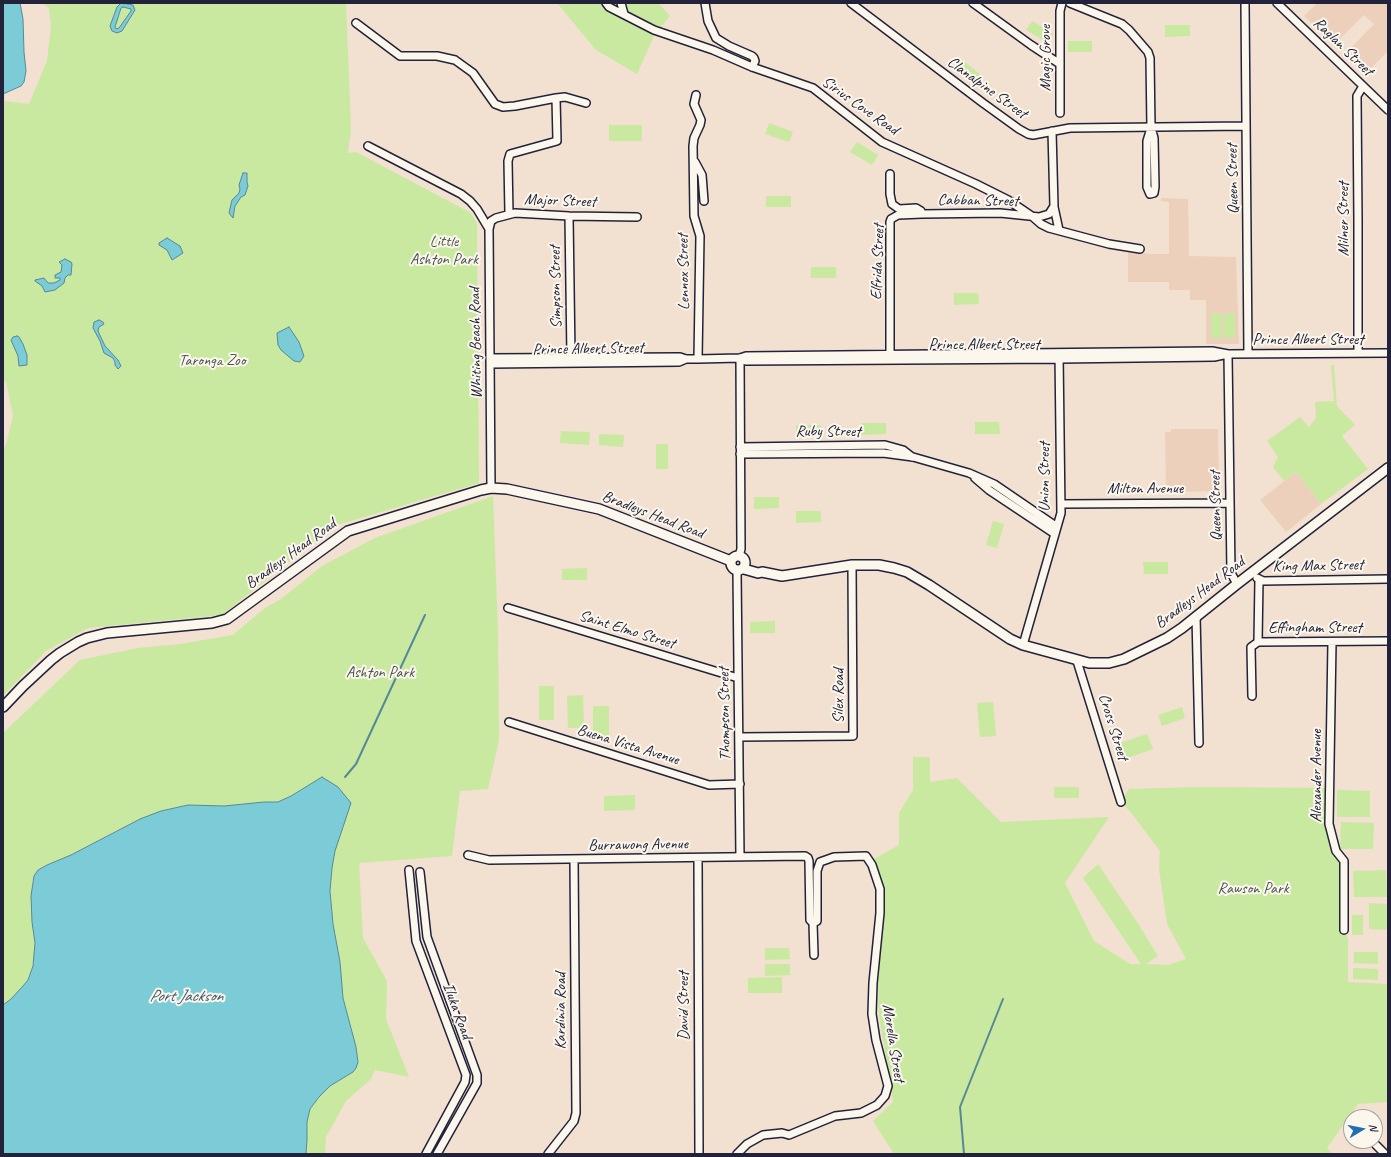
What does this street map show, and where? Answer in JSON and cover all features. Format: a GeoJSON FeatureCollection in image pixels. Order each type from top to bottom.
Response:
{"type":"FeatureCollection","features":[{"type":"Feature","properties":{"kind":"main road","name":"Bradleys Head Road"},"geometry":{"type":"LineString","coordinates":[[3,707],[51,660],[78,642],[107,633],[212,623],[226,619],[348,531],[474,491],[491,488],[507,489],[606,511],[739,564],[760,569],[762,572],[782,576],[852,565],[883,566],[894,568],[907,572],[929,585],[1002,635],[1023,645],[1077,660],[1099,664],[1119,661],[1167,638],[1182,628],[1388,468]]}},
{"type":"Feature","properties":{"kind":"street","name":"Sirius Cove Road"},"geometry":{"type":"LineString","coordinates":[[606,3],[609,7],[654,30],[713,50],[752,67],[813,88],[882,142],[1008,200],[1041,224],[1049,228],[1109,244],[1140,249]]}},
{"type":"Feature","properties":{"kind":"street"},"geometry":{"type":"LineString","coordinates":[[621,3],[624,14]]}},
{"type":"Feature","properties":{"kind":"street"},"geometry":{"type":"LineString","coordinates":[[705,3],[708,20],[716,38],[729,46],[752,56],[755,61],[752,67]]}},
{"type":"Feature","properties":{"kind":"street","name":"Clanalpine Street"},"geometry":{"type":"LineString","coordinates":[[851,3],[1019,129],[1032,135],[1070,128],[1246,126]]}},
{"type":"Feature","properties":{"kind":"street"},"geometry":{"type":"LineString","coordinates":[[973,3],[1060,64]]}},
{"type":"Feature","properties":{"kind":"street","name":"Magic Grove"},"geometry":{"type":"LineString","coordinates":[[1060,113],[1060,11],[1062,3]]}},
{"type":"Feature","properties":{"kind":"street"},"geometry":{"type":"LineString","coordinates":[[1070,3],[1122,24],[1146,48],[1150,58],[1151,128],[1154,138],[1155,187],[1154,193],[1150,194],[1147,187],[1147,141],[1151,128]]}},
{"type":"Feature","properties":{"kind":"street","name":"Queen Street"},"geometry":{"type":"LineString","coordinates":[[1245,3],[1248,354]]}},
{"type":"Feature","properties":{"kind":"street","name":"Raglan Street"},"geometry":{"type":"LineString","coordinates":[[1278,3],[1388,110]]}},
{"type":"Feature","properties":{"kind":"street"},"geometry":{"type":"LineString","coordinates":[[356,23],[400,56],[437,56],[455,60],[473,73],[495,104],[504,107],[515,106],[565,97],[586,103]]}},
{"type":"Feature","properties":{"kind":"street","name":"Milner Street"},"geometry":{"type":"LineString","coordinates":[[1358,354],[1357,96],[1363,86]]}},
{"type":"Feature","properties":{"kind":"street","name":"Lennox Street"},"geometry":{"type":"LineString","coordinates":[[696,95],[694,104],[701,120],[694,138],[694,216],[700,236],[698,359]]}},
{"type":"Feature","properties":{"kind":"street"},"geometry":{"type":"LineString","coordinates":[[509,214],[508,160],[510,154],[557,141],[556,98]]}},
{"type":"Feature","properties":{"kind":"street"},"geometry":{"type":"LineString","coordinates":[[1052,131],[1054,206],[1059,230]]}},
{"type":"Feature","properties":{"kind":"street"},"geometry":{"type":"LineString","coordinates":[[368,146],[461,194],[477,209],[489,229]]}},
{"type":"Feature","properties":{"kind":"street","name":"Lennox Street"},"geometry":{"type":"LineString","coordinates":[[694,160],[702,175],[704,201]]}},
{"type":"Feature","properties":{"kind":"street","name":"Elfrida Street"},"geometry":{"type":"LineString","coordinates":[[890,174],[890,194],[892,204],[899,208],[916,208],[921,211],[922,214]]}},
{"type":"Feature","properties":{"kind":"street"},"geometry":{"type":"LineString","coordinates":[[1033,217],[1049,214],[1054,206]]}},
{"type":"Feature","properties":{"kind":"street","name":"Major Street"},"geometry":{"type":"LineString","coordinates":[[489,229],[491,221],[496,218],[515,213],[569,216],[637,217]]}},
{"type":"Feature","properties":{"kind":"street","name":"Cabban Street"},"geometry":{"type":"LineString","coordinates":[[922,214],[1000,213],[1033,217]]}},
{"type":"Feature","properties":{"kind":"street","name":"Elfrida Street"},"geometry":{"type":"LineString","coordinates":[[890,355],[890,222],[891,219],[898,216],[922,214]]}},
{"type":"Feature","properties":{"kind":"street","name":"Simpson Street"},"geometry":{"type":"LineString","coordinates":[[569,216],[571,357]]}},
{"type":"Feature","properties":{"kind":"street","name":"Whiting Beach Road"},"geometry":{"type":"LineString","coordinates":[[489,229],[491,488]]}},
{"type":"Feature","properties":{"kind":"street","name":"Prince Albert Street"},"geometry":{"type":"LineString","coordinates":[[740,358],[746,361],[1059,356],[1212,351],[1228,354],[1388,353]]}},
{"type":"Feature","properties":{"kind":"street","name":"Queen Street"},"geometry":{"type":"LineString","coordinates":[[1228,354],[1231,573],[1237,584]]}},
{"type":"Feature","properties":{"kind":"street","name":"Prince Albert Street"},"geometry":{"type":"LineString","coordinates":[[490,361],[571,357],[680,357],[686,359],[698,359],[740,358],[746,356],[1059,356]]}},
{"type":"Feature","properties":{"kind":"street","name":"Union Street"},"geometry":{"type":"LineString","coordinates":[[1023,645],[1060,513],[1059,356]]}},
{"type":"Feature","properties":{"kind":"street","name":"Thompson Street"},"geometry":{"type":"LineString","coordinates":[[740,358],[741,549],[739,564],[738,678],[740,857]]}},
{"type":"Feature","properties":{"kind":"street","name":"Prince Albert Street"},"geometry":{"type":"LineString","coordinates":[[490,361],[679,362],[686,359]]}},
{"type":"Feature","properties":{"kind":"street","name":"Ruby Street"},"geometry":{"type":"LineString","coordinates":[[740,450],[885,445],[903,450],[913,457],[969,473],[989,490],[1056,531]]}},
{"type":"Feature","properties":{"kind":"street","name":"Milton Avenue"},"geometry":{"type":"LineString","coordinates":[[1061,504],[1230,503]]}},
{"type":"Feature","properties":{"kind":"street","name":"Silex Road"},"geometry":{"type":"LineString","coordinates":[[739,737],[853,736],[852,565]]}},
{"type":"Feature","properties":{"kind":"street","name":"King Max Street"},"geometry":{"type":"LineString","coordinates":[[1249,575],[1263,581],[1388,579]]}},
{"type":"Feature","properties":{"kind":"street","name":"Effingham Street"},"geometry":{"type":"LineString","coordinates":[[1259,579],[1258,642],[1388,641]]}},
{"type":"Feature","properties":{"kind":"street","name":"Saint Elmo Street"},"geometry":{"type":"LineString","coordinates":[[508,608],[738,678]]}},
{"type":"Feature","properties":{"kind":"street"},"geometry":{"type":"LineString","coordinates":[[1196,616],[1199,743]]}},
{"type":"Feature","properties":{"kind":"street"},"geometry":{"type":"LineString","coordinates":[[1252,696],[1251,647],[1258,642]]}},
{"type":"Feature","properties":{"kind":"street","name":"Alexander Avenue"},"geometry":{"type":"LineString","coordinates":[[1332,642],[1329,824],[1336,851],[1344,860],[1344,930]]}},
{"type":"Feature","properties":{"kind":"street","name":"Cross Street"},"geometry":{"type":"LineString","coordinates":[[1077,660],[1121,802]]}},
{"type":"Feature","properties":{"kind":"street","name":"Buena Vista Avenue"},"geometry":{"type":"LineString","coordinates":[[509,722],[709,785],[740,784]]}},
{"type":"Feature","properties":{"kind":"street","name":"Burrawong Avenue"},"geometry":{"type":"LineString","coordinates":[[468,855],[489,860],[805,856],[809,861],[810,920],[813,923]]}},
{"type":"Feature","properties":{"kind":"street","name":"Morella Street"},"geometry":{"type":"LineString","coordinates":[[737,1154],[747,1144],[763,1135],[782,1133],[790,1135],[835,1116],[861,1113],[877,1105],[885,1096],[888,1086],[876,1040],[872,1014],[873,983],[880,913],[880,888],[872,865],[866,856],[834,857],[820,862],[817,871],[817,921],[813,923]]}},
{"type":"Feature","properties":{"kind":"street","name":"David Street"},"geometry":{"type":"LineString","coordinates":[[698,858],[699,1154]]}},
{"type":"Feature","properties":{"kind":"street","name":"Kardinia Road"},"geometry":{"type":"LineString","coordinates":[[548,1154],[574,1121],[576,1113],[574,860]]}},
{"type":"Feature","properties":{"kind":"street","name":"Iluka Road"},"geometry":{"type":"LineString","coordinates":[[409,870],[416,941],[466,1075],[465,1082],[426,1154]]}},
{"type":"Feature","properties":{"kind":"street","name":"Iluka Road"},"geometry":{"type":"LineString","coordinates":[[420,872],[427,937],[477,1075],[477,1083],[437,1154]]}},
{"type":"Feature","properties":{"kind":"street"},"geometry":{"type":"LineString","coordinates":[[813,923],[814,955]]}},
{"type":"Feature","properties":{"kind":"shaded area"},"geometry":{"type":"Polygon","coordinates":[[[1317,3],[1388,3],[1388,51],[1365,74],[1345,54],[1374,24],[1364,15],[1335,44],[1304,16],[1317,3]]]}},
{"type":"Feature","properties":{"kind":"shaded area"},"geometry":{"type":"Polygon","coordinates":[[[1161,198],[1188,199],[1189,256],[1236,257],[1239,344],[1206,344],[1206,300],[1190,300],[1190,290],[1169,290],[1169,282],[1128,282],[1128,249],[1148,254],[1169,254],[1169,202],[1161,201],[1161,198]]]}},
{"type":"Feature","properties":{"kind":"shaded area"},"geometry":{"type":"Polygon","coordinates":[[[1171,429],[1218,429],[1219,491],[1166,492],[1165,432],[1171,432],[1171,429]]]}},
{"type":"Feature","properties":{"kind":"shaded area"},"geometry":{"type":"Polygon","coordinates":[[[1296,472],[1321,504],[1286,532],[1260,500],[1296,472]]]}},
{"type":"Feature","properties":{"kind":"green space","name":"Taronga Zoo"},"geometry":{"type":"Polygon","coordinates":[[[41,3],[346,3],[351,131],[348,153],[356,152],[471,213],[477,223],[479,483],[334,526],[222,615],[88,628],[46,651],[3,696],[3,450],[13,416],[6,382],[3,379],[3,94],[5,94],[4,101],[29,104],[47,61],[51,26],[49,8],[41,3]]]}},
{"type":"Feature","properties":{"kind":"green space"},"geometry":{"type":"Polygon","coordinates":[[[558,3],[605,3],[624,14],[621,3],[658,3],[670,16],[654,36],[637,74],[596,50],[558,3]]]}},
{"type":"Feature","properties":{"kind":"green space"},"geometry":{"type":"Polygon","coordinates":[[[1032,21],[1053,33],[1048,43],[1026,30],[1032,21]]]}},
{"type":"Feature","properties":{"kind":"green space"},"geometry":{"type":"Polygon","coordinates":[[[1165,25],[1190,25],[1190,36],[1165,37],[1165,25]]]}},
{"type":"Feature","properties":{"kind":"green space"},"geometry":{"type":"Polygon","coordinates":[[[1068,41],[1092,41],[1092,52],[1068,52],[1068,41]]]}},
{"type":"Feature","properties":{"kind":"green space"},"geometry":{"type":"Polygon","coordinates":[[[961,59],[980,74],[974,83],[954,68],[961,59]]]}},
{"type":"Feature","properties":{"kind":"green space"},"geometry":{"type":"Polygon","coordinates":[[[769,123],[793,132],[789,142],[765,134],[769,123]]]}},
{"type":"Feature","properties":{"kind":"green space"},"geometry":{"type":"Polygon","coordinates":[[[609,125],[642,125],[642,141],[609,141],[609,125]]]}},
{"type":"Feature","properties":{"kind":"green space"},"geometry":{"type":"Polygon","coordinates":[[[857,142],[878,155],[872,165],[850,152],[857,142]]]}},
{"type":"Feature","properties":{"kind":"green space"},"geometry":{"type":"Polygon","coordinates":[[[766,196],[791,196],[791,207],[766,207],[766,196]]]}},
{"type":"Feature","properties":{"kind":"green space"},"geometry":{"type":"Polygon","coordinates":[[[811,267],[836,267],[836,278],[811,278],[811,267]]]}},
{"type":"Feature","properties":{"kind":"green space"},"geometry":{"type":"Polygon","coordinates":[[[954,293],[978,293],[979,304],[954,305],[954,293]]]}},
{"type":"Feature","properties":{"kind":"green space"},"geometry":{"type":"Polygon","coordinates":[[[1211,313],[1222,314],[1222,338],[1211,338],[1211,313]]]}},
{"type":"Feature","properties":{"kind":"green space"},"geometry":{"type":"Polygon","coordinates":[[[1224,313],[1235,313],[1235,338],[1224,338],[1224,313]]]}},
{"type":"Feature","properties":{"kind":"green space"},"geometry":{"type":"Polygon","coordinates":[[[1331,365],[1334,365],[1337,406],[1355,425],[1342,436],[1368,469],[1321,504],[1296,472],[1284,481],[1273,467],[1278,457],[1267,441],[1300,417],[1309,427],[1316,418],[1315,402],[1334,401],[1331,365]]]}},
{"type":"Feature","properties":{"kind":"green space"},"geometry":{"type":"Polygon","coordinates":[[[975,422],[999,422],[1000,434],[975,434],[975,422]]]}},
{"type":"Feature","properties":{"kind":"green space"},"geometry":{"type":"Polygon","coordinates":[[[861,423],[886,423],[886,434],[861,435],[861,423]]]}},
{"type":"Feature","properties":{"kind":"green space"},"geometry":{"type":"Polygon","coordinates":[[[796,425],[821,425],[821,436],[796,437],[796,425]]]}},
{"type":"Feature","properties":{"kind":"green space"},"geometry":{"type":"Polygon","coordinates":[[[561,431],[590,432],[589,445],[560,443],[561,431]]]}},
{"type":"Feature","properties":{"kind":"green space"},"geometry":{"type":"Polygon","coordinates":[[[599,434],[624,435],[623,447],[599,445],[599,434]]]}},
{"type":"Feature","properties":{"kind":"green space"},"geometry":{"type":"Polygon","coordinates":[[[656,444],[668,444],[668,469],[656,469],[656,444]]]}},
{"type":"Feature","properties":{"kind":"green space","name":"Ashton Park"},"geometry":{"type":"Polygon","coordinates":[[[493,496],[498,631],[499,740],[488,789],[460,791],[452,856],[359,863],[363,938],[387,981],[386,1019],[409,1077],[375,1070],[371,1079],[346,1101],[326,1137],[325,1154],[306,1154],[307,1122],[310,1109],[330,1086],[348,1076],[358,1062],[356,1047],[343,998],[340,962],[335,941],[331,902],[332,862],[345,818],[322,777],[291,796],[278,802],[224,806],[188,805],[161,811],[131,823],[71,855],[42,867],[34,876],[32,885],[32,916],[35,943],[31,973],[28,980],[18,993],[3,1005],[3,733],[80,660],[138,648],[180,644],[233,635],[265,608],[281,599],[322,566],[375,538],[493,496]]]}},
{"type":"Feature","properties":{"kind":"green space"},"geometry":{"type":"Polygon","coordinates":[[[754,497],[779,497],[779,508],[754,509],[754,497]]]}},
{"type":"Feature","properties":{"kind":"green space"},"geometry":{"type":"Polygon","coordinates":[[[796,511],[821,511],[821,522],[796,523],[796,511]]]}},
{"type":"Feature","properties":{"kind":"green space"},"geometry":{"type":"Polygon","coordinates":[[[993,521],[1004,524],[997,548],[986,545],[993,521]]]}},
{"type":"Feature","properties":{"kind":"green space"},"geometry":{"type":"Polygon","coordinates":[[[1143,562],[1168,562],[1168,574],[1144,574],[1143,562]]]}},
{"type":"Feature","properties":{"kind":"green space"},"geometry":{"type":"Polygon","coordinates":[[[587,568],[587,580],[562,580],[562,569],[587,568]]]}},
{"type":"Feature","properties":{"kind":"green space"},"geometry":{"type":"Polygon","coordinates":[[[775,621],[775,633],[750,633],[750,622],[775,621]]]}},
{"type":"Feature","properties":{"kind":"green space"},"geometry":{"type":"Polygon","coordinates":[[[539,686],[554,686],[554,720],[539,720],[539,686]]]}},
{"type":"Feature","properties":{"kind":"green space"},"geometry":{"type":"Polygon","coordinates":[[[583,695],[584,728],[568,728],[567,696],[583,695]]]}},
{"type":"Feature","properties":{"kind":"green space"},"geometry":{"type":"Polygon","coordinates":[[[993,702],[996,736],[980,737],[977,703],[993,702]]]}},
{"type":"Feature","properties":{"kind":"green space"},"geometry":{"type":"Polygon","coordinates":[[[593,706],[609,706],[609,738],[593,738],[593,706]]]}},
{"type":"Feature","properties":{"kind":"green space"},"geometry":{"type":"Polygon","coordinates":[[[1182,707],[1185,718],[1162,726],[1158,715],[1182,707]]]}},
{"type":"Feature","properties":{"kind":"green space"},"geometry":{"type":"Polygon","coordinates":[[[1147,734],[1153,749],[1122,760],[1117,744],[1147,734]]]}},
{"type":"Feature","properties":{"kind":"green space","name":"Rawson Park"},"geometry":{"type":"Polygon","coordinates":[[[913,757],[930,757],[930,782],[957,778],[1001,822],[1109,817],[1065,883],[1094,941],[1130,964],[1141,964],[1083,878],[1098,864],[1158,956],[1146,964],[1168,965],[1186,959],[1167,924],[1159,869],[1160,851],[1121,802],[1129,789],[1195,787],[1329,788],[1329,824],[1344,861],[1344,930],[1348,939],[1348,982],[1388,984],[1388,1102],[1358,1104],[1354,1109],[1343,1109],[1343,1125],[1327,1148],[1333,1154],[894,1154],[873,1121],[893,1102],[879,1015],[874,859],[899,845],[899,813],[913,790],[913,757]]]}},
{"type":"Feature","properties":{"kind":"green space"},"geometry":{"type":"Polygon","coordinates":[[[1054,787],[1079,787],[1079,798],[1054,798],[1054,787]]]}},
{"type":"Feature","properties":{"kind":"green space"},"geometry":{"type":"Polygon","coordinates":[[[1337,790],[1370,791],[1370,817],[1337,817],[1337,790]]]}},
{"type":"Feature","properties":{"kind":"green space"},"geometry":{"type":"Polygon","coordinates":[[[635,795],[635,810],[604,811],[604,796],[635,795]]]}},
{"type":"Feature","properties":{"kind":"green space"},"geometry":{"type":"Polygon","coordinates":[[[1341,822],[1374,823],[1373,849],[1340,849],[1341,822]]]}},
{"type":"Feature","properties":{"kind":"green space"},"geometry":{"type":"Polygon","coordinates":[[[1386,870],[1387,897],[1354,897],[1353,871],[1386,870]]]}},
{"type":"Feature","properties":{"kind":"green space"},"geometry":{"type":"Polygon","coordinates":[[[1369,903],[1388,904],[1388,930],[1369,929],[1369,903]]]}},
{"type":"Feature","properties":{"kind":"green space"},"geometry":{"type":"Polygon","coordinates":[[[1352,915],[1363,915],[1363,935],[1352,935],[1352,915]]]}},
{"type":"Feature","properties":{"kind":"green space"},"geometry":{"type":"Polygon","coordinates":[[[765,948],[789,948],[790,959],[765,960],[765,948]]]}},
{"type":"Feature","properties":{"kind":"green space"},"geometry":{"type":"Polygon","coordinates":[[[1354,952],[1378,952],[1378,964],[1354,963],[1354,952]]]}},
{"type":"Feature","properties":{"kind":"green space"},"geometry":{"type":"Polygon","coordinates":[[[765,964],[790,964],[790,975],[765,976],[765,964]]]}},
{"type":"Feature","properties":{"kind":"green space"},"geometry":{"type":"Polygon","coordinates":[[[1353,968],[1378,969],[1378,980],[1353,979],[1353,968]]]}},
{"type":"Feature","properties":{"kind":"green space"},"geometry":{"type":"Polygon","coordinates":[[[782,977],[782,993],[748,993],[748,978],[782,977]]]}},
{"type":"Feature","properties":{"kind":"water"},"geometry":{"type":"Polygon","coordinates":[[[3,3],[20,3],[23,19],[26,71],[24,82],[21,86],[3,94],[3,3]]]}},
{"type":"Feature","properties":{"kind":"water"},"geometry":{"type":"Polygon","coordinates":[[[121,3],[133,5],[135,10],[122,31],[117,33],[112,31],[110,26],[117,7],[121,3]],[[121,8],[115,27],[116,29],[119,28],[131,9],[121,8]]]}},
{"type":"Feature","properties":{"kind":"water"},"geometry":{"type":"Polygon","coordinates":[[[243,173],[247,173],[248,186],[245,195],[241,197],[235,206],[233,218],[229,213],[232,200],[239,193],[239,185],[243,173]]]}},
{"type":"Feature","properties":{"kind":"water"},"geometry":{"type":"Polygon","coordinates":[[[167,238],[180,246],[183,253],[172,260],[167,250],[159,245],[159,243],[167,238]]]}},
{"type":"Feature","properties":{"kind":"water"},"geometry":{"type":"Polygon","coordinates":[[[65,259],[72,264],[71,275],[68,275],[65,278],[64,283],[55,290],[45,292],[42,286],[35,280],[44,278],[48,283],[54,283],[60,280],[60,278],[55,278],[55,275],[61,272],[62,265],[59,262],[65,259]]]}},
{"type":"Feature","properties":{"kind":"water"},"geometry":{"type":"Polygon","coordinates":[[[99,320],[104,324],[99,327],[98,331],[105,346],[118,360],[121,366],[118,369],[113,358],[104,353],[93,328],[94,322],[99,320]]]}},
{"type":"Feature","properties":{"kind":"water"},"geometry":{"type":"Polygon","coordinates":[[[289,327],[299,342],[304,356],[300,362],[294,361],[281,350],[278,345],[277,333],[289,327]]]}},
{"type":"Feature","properties":{"kind":"water"},"geometry":{"type":"Polygon","coordinates":[[[17,336],[23,344],[27,355],[27,365],[19,366],[18,356],[11,340],[13,337],[17,336]]]}},
{"type":"Feature","properties":{"kind":"water","name":"Port Jackson"},"geometry":{"type":"Polygon","coordinates":[[[322,777],[338,787],[351,803],[335,851],[330,891],[333,924],[340,962],[343,998],[356,1047],[358,1062],[353,1072],[330,1086],[310,1109],[307,1122],[306,1154],[3,1154],[3,1005],[11,999],[28,980],[33,966],[35,943],[32,922],[31,896],[34,876],[38,870],[71,855],[140,819],[161,811],[188,805],[224,806],[278,802],[291,796],[322,777]]]}},
{"type":"Feature","properties":{"kind":"waterway"},"geometry":{"type":"LineString","coordinates":[[345,777],[356,764],[425,615]]}},
{"type":"Feature","properties":{"kind":"waterway"},"geometry":{"type":"LineString","coordinates":[[964,1154],[960,1107],[1003,999]]}},
{"type":"Feature","properties":{"kind":"park label","name":"Little Ashton Park"},"geometry":{"type":"Point","coordinates":[444,251]}}]}
